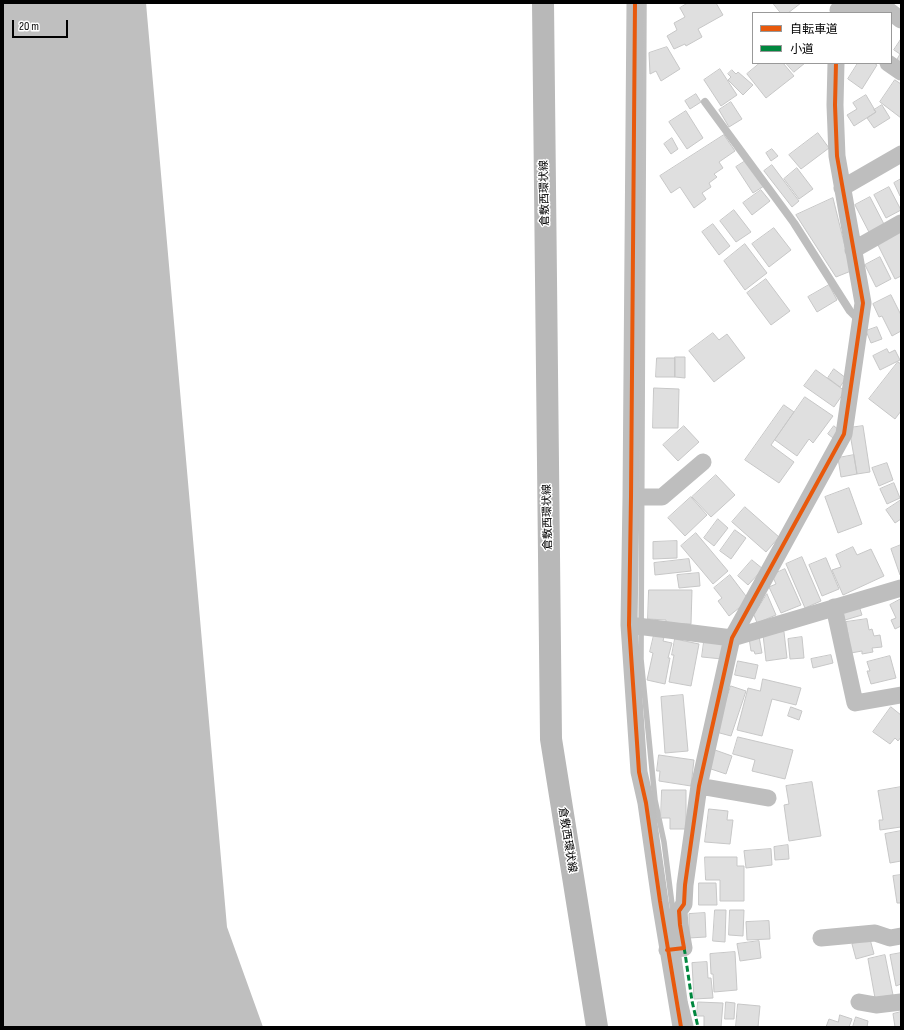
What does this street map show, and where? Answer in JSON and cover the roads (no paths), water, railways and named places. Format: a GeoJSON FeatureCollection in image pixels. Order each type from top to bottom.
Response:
{"type":"FeatureCollection","features":[{"type":"Feature","properties":{"kind":"main road","name":"倉敷西環状線"},"geometry":{"type":"LineString","coordinates":[[543,3],[551,739],[597,1027]]}},
{"type":"Feature","properties":{"kind":"street"},"geometry":{"type":"LineString","coordinates":[[635,3],[638,497],[637,625],[639,772],[673,949],[681,1027]]}},
{"type":"Feature","properties":{"kind":"street"},"geometry":{"type":"LineString","coordinates":[[838,9],[883,6],[891,12]]}},
{"type":"Feature","properties":{"kind":"street"},"geometry":{"type":"LineString","coordinates":[[892,13],[901,20]]}},
{"type":"Feature","properties":{"kind":"street"},"geometry":{"type":"LineString","coordinates":[[673,949],[684,948],[679,911],[684,904],[685,885],[699,786],[732,638],[844,434],[863,302],[837,156],[835,105],[836,64]]}},
{"type":"Feature","properties":{"kind":"street"},"geometry":{"type":"LineString","coordinates":[[889,64],[901,72]]}},
{"type":"Feature","properties":{"kind":"street"},"geometry":{"type":"LineString","coordinates":[[842,188],[901,154]]}},
{"type":"Feature","properties":{"kind":"street"},"geometry":{"type":"LineString","coordinates":[[854,250],[901,223]]}},
{"type":"Feature","properties":{"kind":"street"},"geometry":{"type":"LineString","coordinates":[[638,497],[662,497],[703,462]]}},
{"type":"Feature","properties":{"kind":"street"},"geometry":{"type":"LineString","coordinates":[[637,625],[732,638],[901,588]]}},
{"type":"Feature","properties":{"kind":"street"},"geometry":{"type":"LineString","coordinates":[[834,608],[855,703],[901,695]]}},
{"type":"Feature","properties":{"kind":"street"},"geometry":{"type":"LineString","coordinates":[[699,786],[768,798]]}},
{"type":"Feature","properties":{"kind":"street"},"geometry":{"type":"LineString","coordinates":[[821,938],[875,932],[890,938],[901,936]]}},
{"type":"Feature","properties":{"kind":"street"},"geometry":{"type":"LineString","coordinates":[[859,1002],[876,1005],[901,1002]]}},
{"type":"Feature","properties":{"kind":"lane"},"geometry":{"type":"LineString","coordinates":[[705,102],[794,223],[850,311],[860,321]]}},
{"type":"Feature","properties":{"kind":"waterway"},"geometry":{"type":"LineString","coordinates":[[644,3],[641,659],[655,800],[664,842],[673,912]]}},
{"type":"Feature","properties":{"kind":"waterway"},"geometry":{"type":"LineString","coordinates":[[678,951],[685,1002],[691,1027]]}}]}
